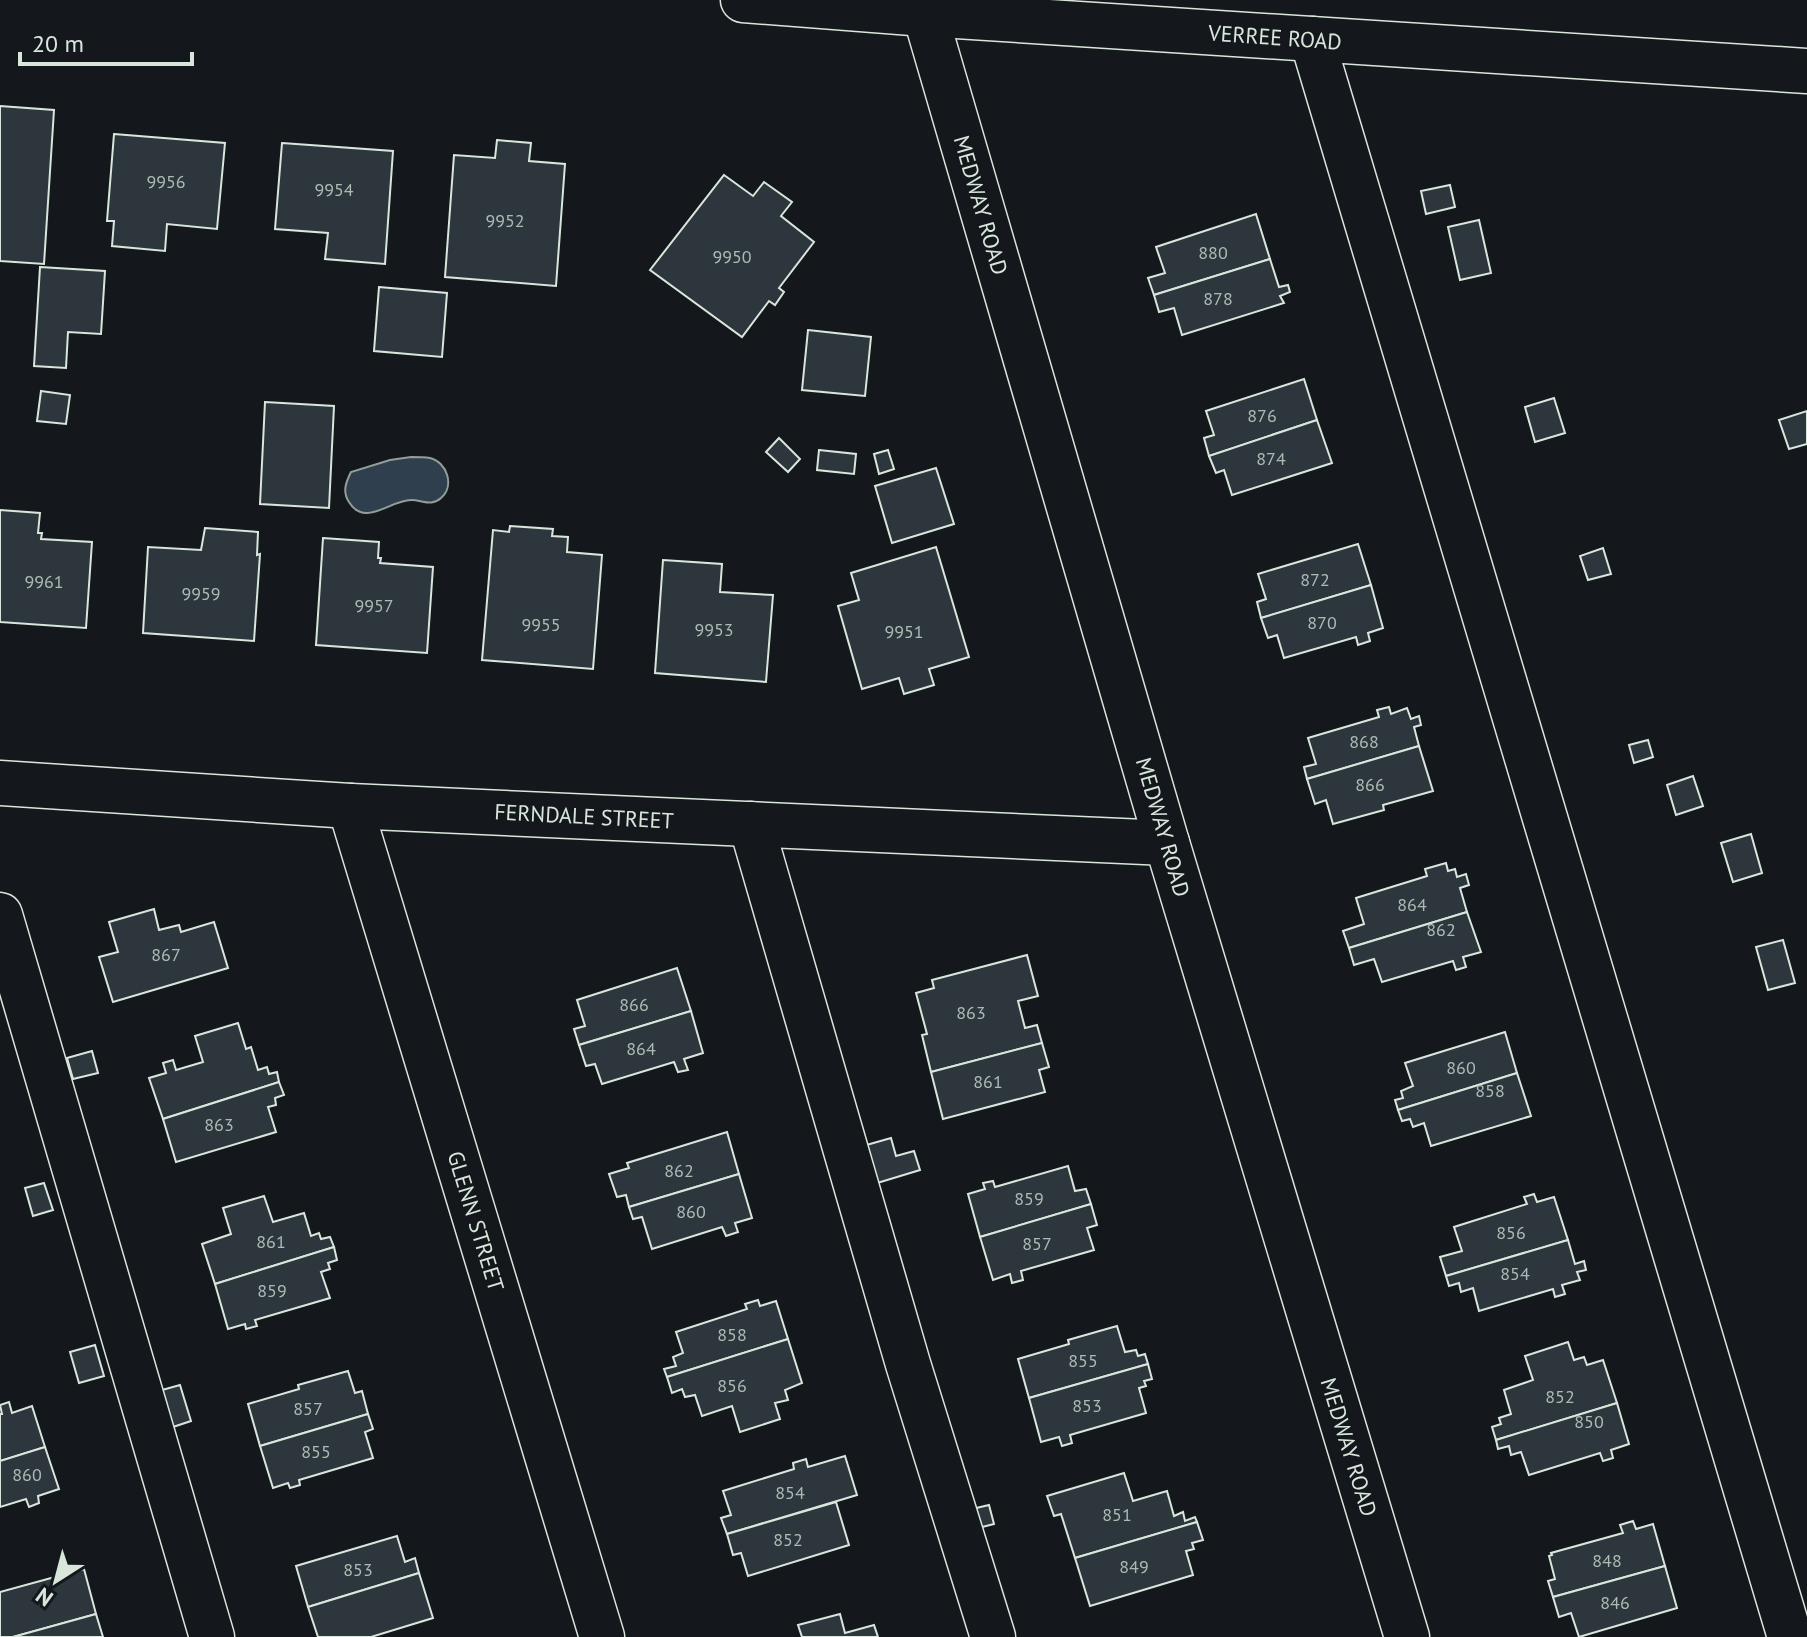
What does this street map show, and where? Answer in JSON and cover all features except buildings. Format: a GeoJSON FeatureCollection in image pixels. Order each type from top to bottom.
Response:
{"type":"FeatureCollection","features":[{"type":"Feature","properties":{"kind":"street","name":"VERREE ROAD"},"geometry":{"type":"LineString","coordinates":[[743,0],[1807,71]]}},
{"type":"Feature","properties":{"kind":"street","name":"MEDWAY ROAD"},"geometry":{"type":"LineString","coordinates":[[925,14],[1167,843],[1407,1637]]}},
{"type":"Feature","properties":{"kind":"street"},"geometry":{"type":"LineString","coordinates":[[1312,39],[1790,1637]]}},
{"type":"Feature","properties":{"kind":"street","name":"FERNDALE STREET"},"geometry":{"type":"LineString","coordinates":[[0,783],[350,806],[1167,843]]}},
{"type":"Feature","properties":{"kind":"street","name":"GLENN STREET"},"geometry":{"type":"LineString","coordinates":[[350,806],[602,1637]]}},
{"type":"Feature","properties":{"kind":"street"},"geometry":{"type":"LineString","coordinates":[[751,824],[908,1364],[993,1637]]}},
{"type":"Feature","properties":{"kind":"street"},"geometry":{"type":"LineString","coordinates":[[0,915],[212,1637]]}},
{"type":"Feature","properties":{"kind":"water"},"geometry":{"type":"Polygon","coordinates":[[[411,457],[436,460],[445,469],[448,487],[437,501],[403,501],[370,513],[362,513],[349,502],[345,491],[351,472],[411,457]]]}}]}
